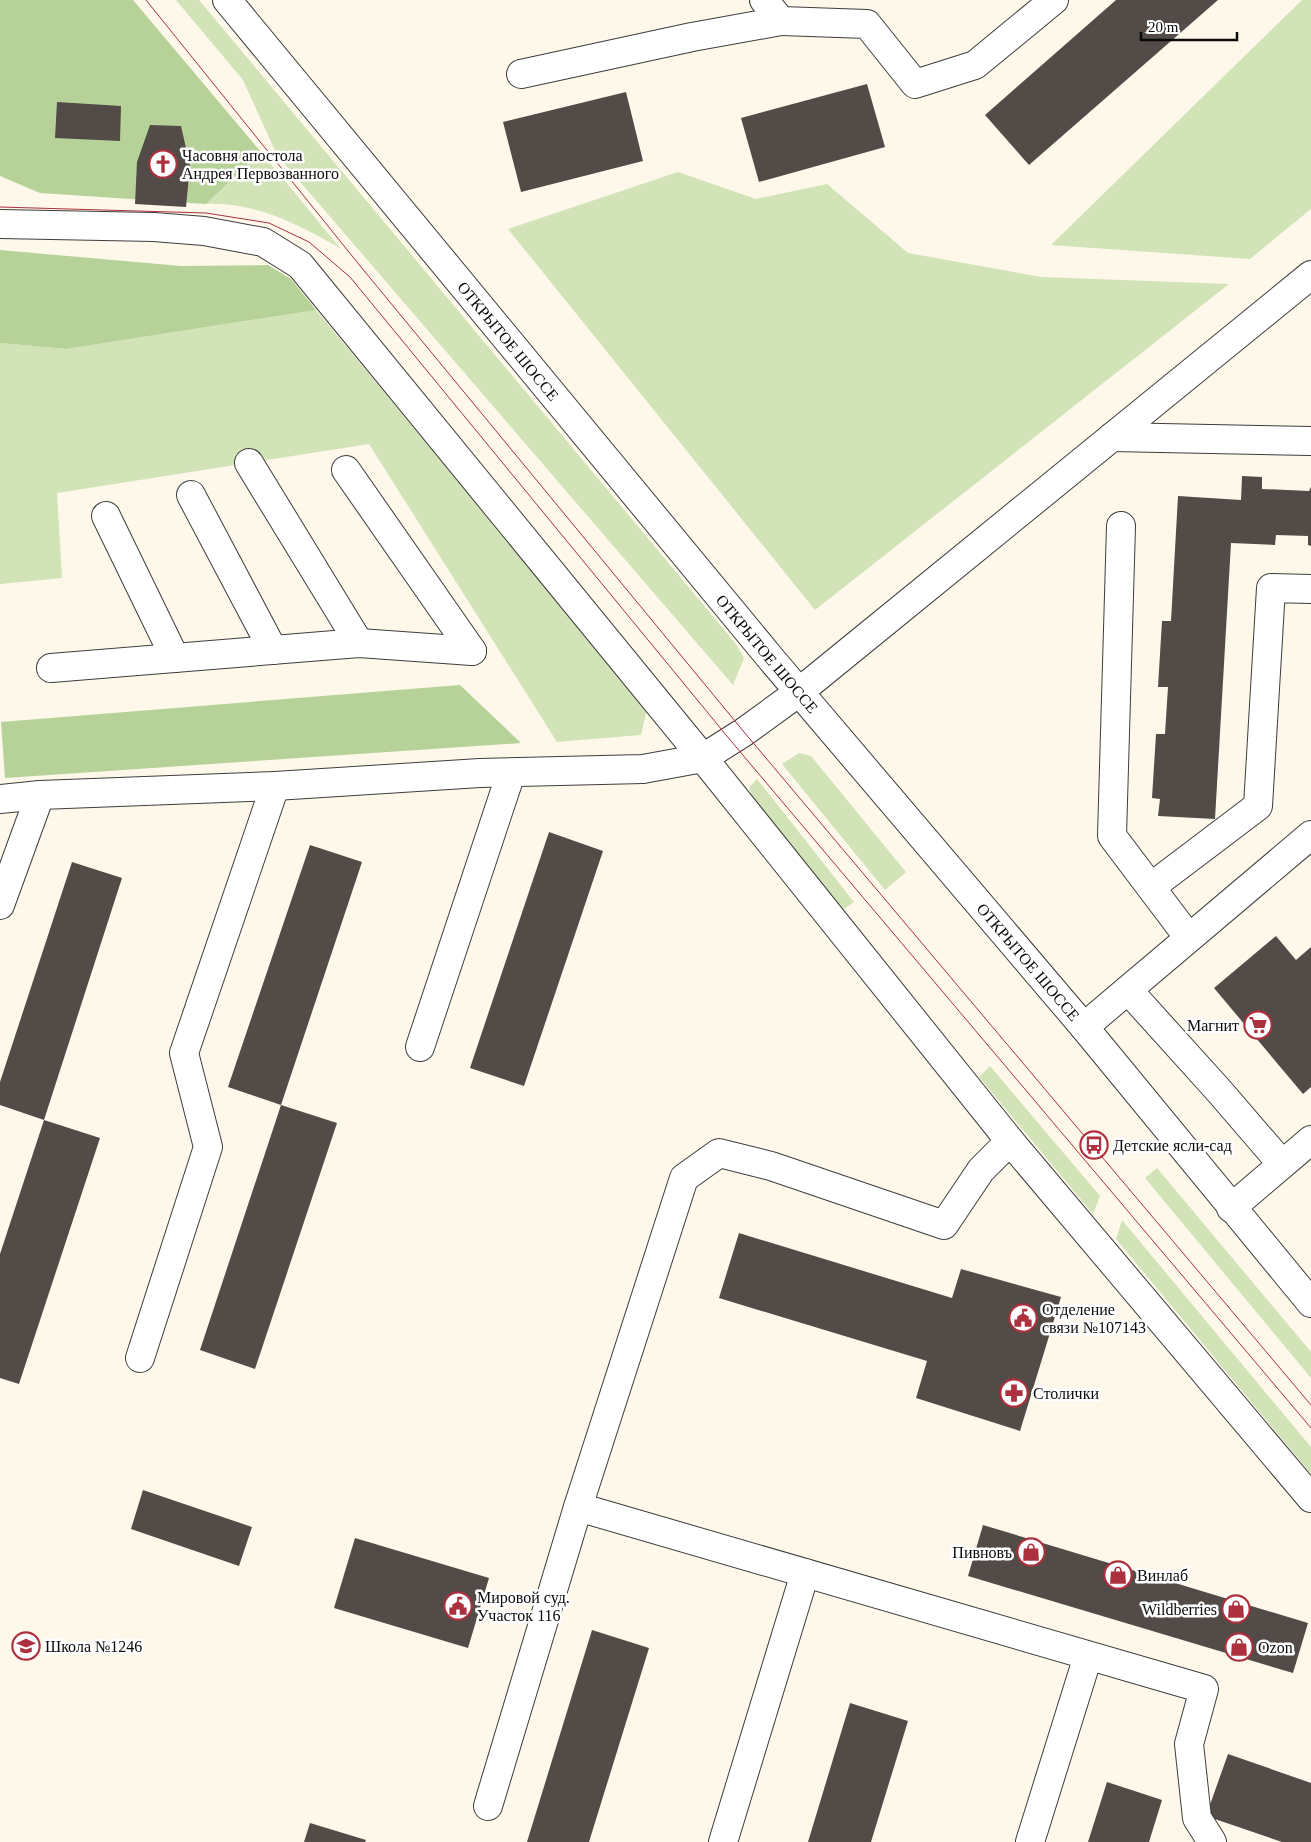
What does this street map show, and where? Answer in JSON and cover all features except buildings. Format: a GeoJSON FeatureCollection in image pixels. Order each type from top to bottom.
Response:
{"type":"FeatureCollection","features":[{"type":"Feature","properties":{"kind":"street","name":"ОТКРЫТОЕ ШОССЕ"},"geometry":{"type":"LineString","coordinates":[[227,0],[799,692],[1084,1027],[1311,1303]]}},
{"type":"Feature","properties":{"kind":"street"},"geometry":{"type":"LineString","coordinates":[[764,0],[781,21]]}},
{"type":"Feature","properties":{"kind":"street"},"geometry":{"type":"LineString","coordinates":[[521,74],[692,37],[781,21],[867,24],[915,84],[975,65],[1054,0]]}},
{"type":"Feature","properties":{"kind":"street"},"geometry":{"type":"LineString","coordinates":[[0,224],[154,227],[204,230],[263,242],[300,265],[703,758],[1010,1141],[1311,1498]]}},
{"type":"Feature","properties":{"kind":"street"},"geometry":{"type":"LineString","coordinates":[[0,799],[40,795],[275,786],[643,768],[703,758],[744,732],[799,692],[1311,275]]}},
{"type":"Feature","properties":{"kind":"street"},"geometry":{"type":"LineString","coordinates":[[1112,437],[1311,441]]}},
{"type":"Feature","properties":{"kind":"street"},"geometry":{"type":"LineString","coordinates":[[249,463],[359,643]]}},
{"type":"Feature","properties":{"kind":"street"},"geometry":{"type":"LineString","coordinates":[[51,668],[359,643],[472,651],[346,470]]}},
{"type":"Feature","properties":{"kind":"street"},"geometry":{"type":"LineString","coordinates":[[191,495],[273,650]]}},
{"type":"Feature","properties":{"kind":"street"},"geometry":{"type":"LineString","coordinates":[[106,516],[174,658]]}},
{"type":"Feature","properties":{"kind":"street"},"geometry":{"type":"LineString","coordinates":[[1121,526],[1112,836],[1188,938]]}},
{"type":"Feature","properties":{"kind":"street"},"geometry":{"type":"LineString","coordinates":[[1150,887],[1258,806],[1271,588],[1311,589]]}},
{"type":"Feature","properties":{"kind":"street"},"geometry":{"type":"LineString","coordinates":[[420,1047],[511,773]]}},
{"type":"Feature","properties":{"kind":"street"},"geometry":{"type":"LineString","coordinates":[[140,1358],[208,1147],[184,1053],[275,786]]}},
{"type":"Feature","properties":{"kind":"street"},"geometry":{"type":"LineString","coordinates":[[0,905],[40,795]]}},
{"type":"Feature","properties":{"kind":"street"},"geometry":{"type":"LineString","coordinates":[[1084,1027],[1311,835]]}},
{"type":"Feature","properties":{"kind":"street"},"geometry":{"type":"LineString","coordinates":[[1128,990],[1282,1164]]}},
{"type":"Feature","properties":{"kind":"street"},"geometry":{"type":"LineString","coordinates":[[1231,1208],[1311,1140]]}},
{"type":"Feature","properties":{"kind":"street"},"geometry":{"type":"LineString","coordinates":[[488,1806],[578,1507],[684,1178],[719,1153],[771,1166],[944,1225],[981,1170],[1010,1141]]}},
{"type":"Feature","properties":{"kind":"street"},"geometry":{"type":"LineString","coordinates":[[578,1507],[1204,1689],[1189,1744],[1197,1818],[1212,1842]]}},
{"type":"Feature","properties":{"kind":"street"},"geometry":{"type":"LineString","coordinates":[[723,1842],[805,1573]]}},
{"type":"Feature","properties":{"kind":"street"},"geometry":{"type":"LineString","coordinates":[[1030,1842],[1088,1656]]}},
{"type":"Feature","properties":{"kind":"green space"},"geometry":{"type":"Polygon","coordinates":[[[0,0],[133,0],[261,152],[206,204],[40,193],[0,176],[0,0]]]}},
{"type":"Feature","properties":{"kind":"green space"},"geometry":{"type":"Polygon","coordinates":[[[176,0],[199,0],[736,644],[744,658],[733,685],[277,155],[243,80],[176,0]]]}},
{"type":"Feature","properties":{"kind":"green space"},"geometry":{"type":"Polygon","coordinates":[[[1302,0],[1311,0],[1311,209],[1250,259],[1051,245],[1302,0]]]}},
{"type":"Feature","properties":{"kind":"green space"},"geometry":{"type":"Polygon","coordinates":[[[261,152],[340,248],[276,216],[242,207],[206,204],[261,152]]]}},
{"type":"Feature","properties":{"kind":"green space"},"geometry":{"type":"Polygon","coordinates":[[[678,172],[756,199],[827,184],[908,253],[1041,277],[1229,284],[815,610],[508,229],[678,172]]]}},
{"type":"Feature","properties":{"kind":"green space"},"geometry":{"type":"Polygon","coordinates":[[[0,250],[181,266],[268,265],[291,279],[316,310],[66,349],[0,343],[0,250]]]}},
{"type":"Feature","properties":{"kind":"green space"},"geometry":{"type":"Polygon","coordinates":[[[316,310],[647,709],[641,735],[557,742],[369,444],[57,493],[62,578],[0,584],[0,343],[66,349],[316,310]]]}},
{"type":"Feature","properties":{"kind":"green space"},"geometry":{"type":"Polygon","coordinates":[[[460,685],[521,743],[5,778],[1,722],[460,685]]]}},
{"type":"Feature","properties":{"kind":"green space"},"geometry":{"type":"Polygon","coordinates":[[[799,753],[811,756],[906,872],[885,890],[782,764],[799,753]]]}},
{"type":"Feature","properties":{"kind":"green space"},"geometry":{"type":"Polygon","coordinates":[[[757,779],[854,902],[840,912],[755,803],[749,788],[757,779]]]}},
{"type":"Feature","properties":{"kind":"green space"},"geometry":{"type":"Polygon","coordinates":[[[990,1066],[1100,1196],[1093,1214],[979,1077],[990,1066]]]}},
{"type":"Feature","properties":{"kind":"green space"},"geometry":{"type":"Polygon","coordinates":[[[1157,1168],[1311,1352],[1311,1378],[1145,1178],[1157,1168]]]}},
{"type":"Feature","properties":{"kind":"green space"},"geometry":{"type":"Polygon","coordinates":[[[1122,1220],[1311,1447],[1311,1474],[1116,1239],[1122,1220]]]}},
{"type":"Feature","properties":{"kind":"tram line"},"geometry":{"type":"LineString","coordinates":[[146,0],[361,267],[744,732],[1311,1405]]}},
{"type":"Feature","properties":{"kind":"tram line"},"geometry":{"type":"LineString","coordinates":[[0,207],[206,213],[269,223],[309,242],[350,277],[731,741],[1311,1428]]}},
{"type":"Feature","properties":{"kind":"place","name":"Часовня апостола Андрея Первозванного"},"geometry":{"type":"Point","coordinates":[163,164]}},
{"type":"Feature","properties":{"kind":"place","name":"Магнит"},"geometry":{"type":"Point","coordinates":[1258,1025]}},
{"type":"Feature","properties":{"kind":"place","name":"Детские ясли-сад"},"geometry":{"type":"Point","coordinates":[1094,1145]}},
{"type":"Feature","properties":{"kind":"place","name":"Отделение связи №107143"},"geometry":{"type":"Point","coordinates":[1023,1318]}},
{"type":"Feature","properties":{"kind":"place","name":"Столички"},"geometry":{"type":"Point","coordinates":[1014,1393]}},
{"type":"Feature","properties":{"kind":"place","name":"Пивновъ"},"geometry":{"type":"Point","coordinates":[1031,1552]}},
{"type":"Feature","properties":{"kind":"place","name":"Винлаб"},"geometry":{"type":"Point","coordinates":[1118,1575]}},
{"type":"Feature","properties":{"kind":"place","name":"Мировой суд. Участок 116"},"geometry":{"type":"Point","coordinates":[458,1606]}},
{"type":"Feature","properties":{"kind":"place","name":"Wildberries"},"geometry":{"type":"Point","coordinates":[1236,1609]}},
{"type":"Feature","properties":{"kind":"place","name":"Школа №1246"},"geometry":{"type":"Point","coordinates":[26,1646]}},
{"type":"Feature","properties":{"kind":"place","name":"Ozon"},"geometry":{"type":"Point","coordinates":[1239,1647]}}]}
